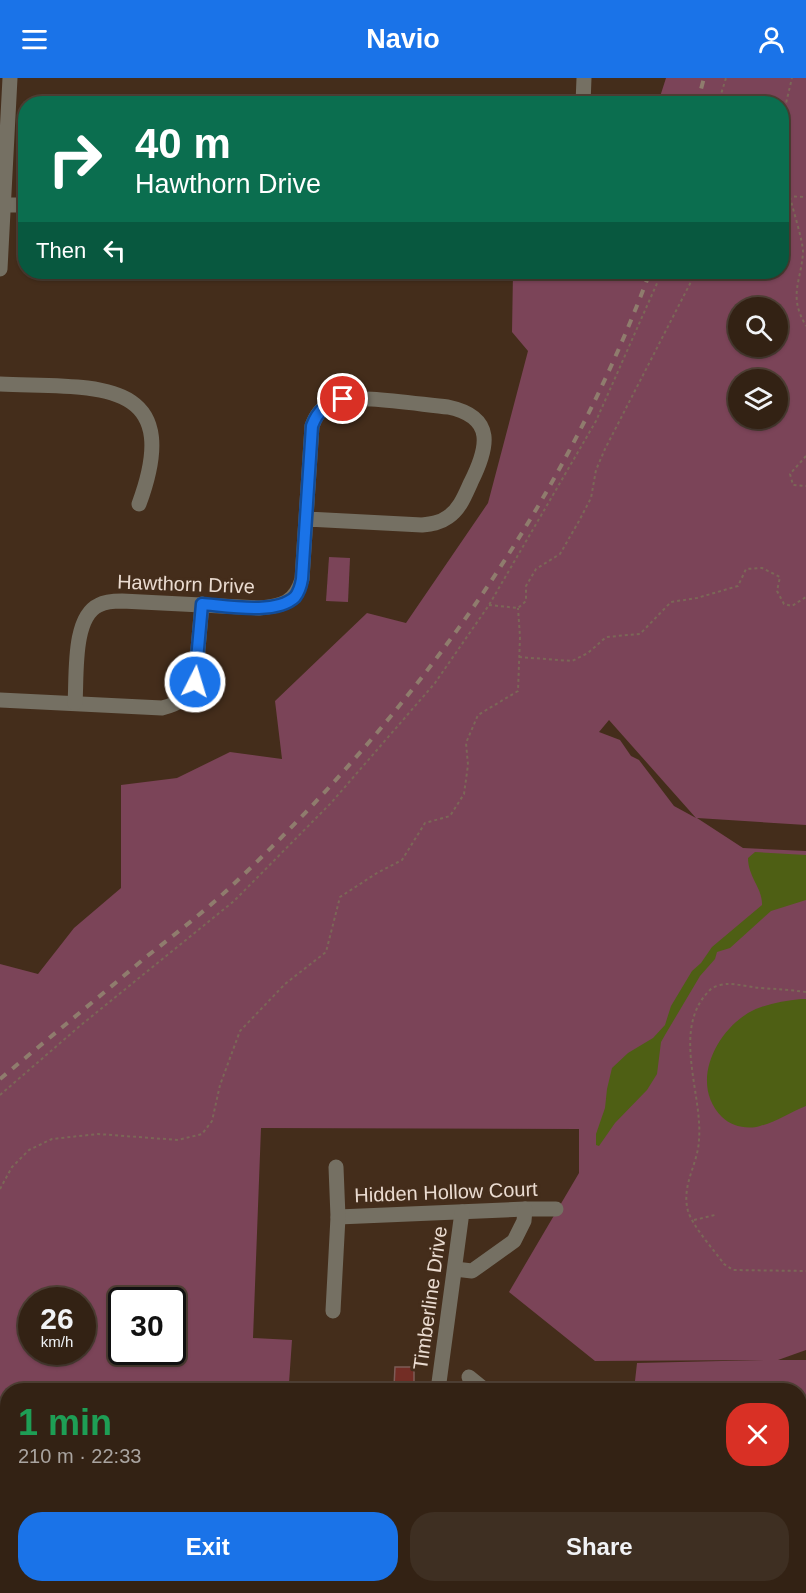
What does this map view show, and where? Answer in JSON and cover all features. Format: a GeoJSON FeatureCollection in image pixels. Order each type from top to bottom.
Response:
{"type":"FeatureCollection","features":[{"type":"Feature","properties":{"kind":"street"},"geometry":{"type":"LineString","coordinates":[[0,269],[10,78]]}},
{"type":"Feature","properties":{"kind":"street"},"geometry":{"type":"LineString","coordinates":[[583,96],[584,78]]}},
{"type":"Feature","properties":{"kind":"street"},"geometry":{"type":"LineString","coordinates":[[4,205],[18,205]]}},
{"type":"Feature","properties":{"kind":"street"},"geometry":{"type":"LineString","coordinates":[[0,384],[87,388],[112,392],[131,400],[143,411],[153,444],[152,461],[139,504]]}},
{"type":"Feature","properties":{"kind":"street","name":"Hawthorn Drive"},"geometry":{"type":"LineString","coordinates":[[75,703],[79,634],[88,614],[97,605],[123,601],[259,608],[276,606],[296,595],[302,579],[312,426],[316,415],[323,408],[333,402],[353,398],[448,407],[463,410],[480,425],[485,438],[485,450],[481,462],[459,506],[439,523],[422,525],[307,519]]}},
{"type":"Feature","properties":{"kind":"street"},"geometry":{"type":"LineString","coordinates":[[0,700],[162,708],[184,699],[192,691],[195,682],[202,604]]}},
{"type":"Feature","properties":{"kind":"street","name":"Hidden Hollow Court"},"geometry":{"type":"LineString","coordinates":[[333,1311],[338,1217],[336,1167]]}},
{"type":"Feature","properties":{"kind":"street"},"geometry":{"type":"LineString","coordinates":[[455,1269],[472,1271],[514,1241],[524,1221],[525,1209]]}},
{"type":"Feature","properties":{"kind":"street","name":"Hidden Hollow Court"},"geometry":{"type":"LineString","coordinates":[[338,1217],[556,1209]]}},
{"type":"Feature","properties":{"kind":"street","name":"Timberline Drive"},"geometry":{"type":"LineString","coordinates":[[439,1383],[462,1212]]}},
{"type":"Feature","properties":{"kind":"street"},"geometry":{"type":"LineString","coordinates":[[469,1377],[476,1383]]}},
{"type":"Feature","properties":{"kind":"path"},"geometry":{"type":"LineString","coordinates":[[720,96],[726,78]]}},
{"type":"Feature","properties":{"kind":"path"},"geometry":{"type":"LineString","coordinates":[[788,96],[792,78]]}},
{"type":"Feature","properties":{"kind":"path"},"geometry":{"type":"LineString","coordinates":[[806,197],[790,197],[803,251],[796,287],[799,313],[806,326]]}},
{"type":"Feature","properties":{"kind":"path"},"geometry":{"type":"LineString","coordinates":[[0,1095],[81,1025],[242,893],[331,803],[435,683],[489,605],[596,421],[659,279]]}},
{"type":"Feature","properties":{"kind":"path"},"geometry":{"type":"LineString","coordinates":[[489,605],[518,608],[526,601],[526,586],[536,569],[560,554],[591,498],[596,470],[605,449],[692,279]]}},
{"type":"Feature","properties":{"kind":"path"},"geometry":{"type":"LineString","coordinates":[[806,456],[790,474],[792,485],[806,486]]}},
{"type":"Feature","properties":{"kind":"path"},"geometry":{"type":"LineString","coordinates":[[519,657],[572,661],[588,653],[606,637],[640,634],[671,602],[697,598],[738,586],[746,569],[762,568],[780,577],[777,591],[784,604],[792,606],[806,597]]}},
{"type":"Feature","properties":{"kind":"path"},"geometry":{"type":"LineString","coordinates":[[0,1189],[12,1167],[30,1150],[52,1139],[98,1134],[178,1140],[202,1134],[212,1121],[220,1085],[240,1031],[285,984],[326,952],[340,897],[402,860],[424,823],[450,816],[464,794],[468,765],[466,743],[478,715],[518,691],[520,637],[518,608]]}},
{"type":"Feature","properties":{"kind":"path"},"geometry":{"type":"LineString","coordinates":[[806,992],[728,984],[712,988],[699,1006],[691,1028],[689,1048],[700,1138],[698,1157],[690,1173],[686,1192],[689,1212],[724,1264],[733,1270],[806,1271]]}},
{"type":"Feature","properties":{"kind":"path"},"geometry":{"type":"LineString","coordinates":[[694,1220],[715,1215]]}},
{"type":"Feature","properties":{"kind":"shaded area"},"geometry":{"type":"Polygon","coordinates":[[[666,78],[806,78],[806,825],[697,818],[743,848],[806,851],[806,1350],[778,1360],[806,1360],[806,1383],[635,1383],[637,1363],[764,1360],[595,1361],[509,1292],[579,1173],[579,1129],[261,1128],[253,1338],[292,1340],[289,1383],[0,1383],[0,964],[38,974],[74,928],[121,888],[121,785],[177,778],[230,752],[282,759],[275,701],[367,613],[406,623],[488,503],[528,351],[512,332],[513,279],[789,279],[789,96],[660,96],[666,78]],[[609,720],[599,732],[620,740],[631,756],[639,760],[674,806],[696,818],[609,720]]]}},
{"type":"Feature","properties":{"kind":"shaded area"},"geometry":{"type":"Polygon","coordinates":[[[329,557],[350,558],[348,602],[326,601],[329,557]]]}},
{"type":"Feature","properties":{"kind":"shaded area"},"geometry":{"type":"Polygon","coordinates":[[[755,852],[806,855],[806,900],[771,911],[730,948],[717,952],[715,959],[700,976],[661,1042],[657,1074],[647,1090],[615,1123],[599,1146],[596,1145],[596,1134],[605,1108],[612,1068],[628,1053],[653,1038],[665,1025],[671,1006],[692,971],[712,947],[762,905],[748,858],[755,852]]]}},
{"type":"Feature","properties":{"kind":"shaded area"},"geometry":{"type":"Polygon","coordinates":[[[806,999],[806,1106],[772,1122],[755,1127],[730,1123],[722,1117],[713,1104],[708,1090],[707,1076],[716,1047],[736,1022],[748,1013],[767,1005],[806,999]]]}},
{"type":"Feature","properties":{"kind":"building"},"geometry":{"type":"Polygon","coordinates":[[[395,1367],[414,1367],[414,1383],[394,1383],[395,1367]]]}},
{"type":"Feature","properties":{"kind":"railway"},"geometry":{"type":"LineString","coordinates":[[699,96],[704,78]]}},
{"type":"Feature","properties":{"kind":"railway"},"geometry":{"type":"LineString","coordinates":[[0,1079],[239,879],[305,814],[367,745],[425,673],[479,598],[529,521],[575,440],[615,357],[647,279]]}},
{"type":"Feature","properties":{"kind":"route"},"geometry":{"type":"LineString","coordinates":[[195,682],[202,604],[259,608],[276,606],[296,595],[302,579],[312,426],[316,415],[323,408],[343,399]]}}]}
